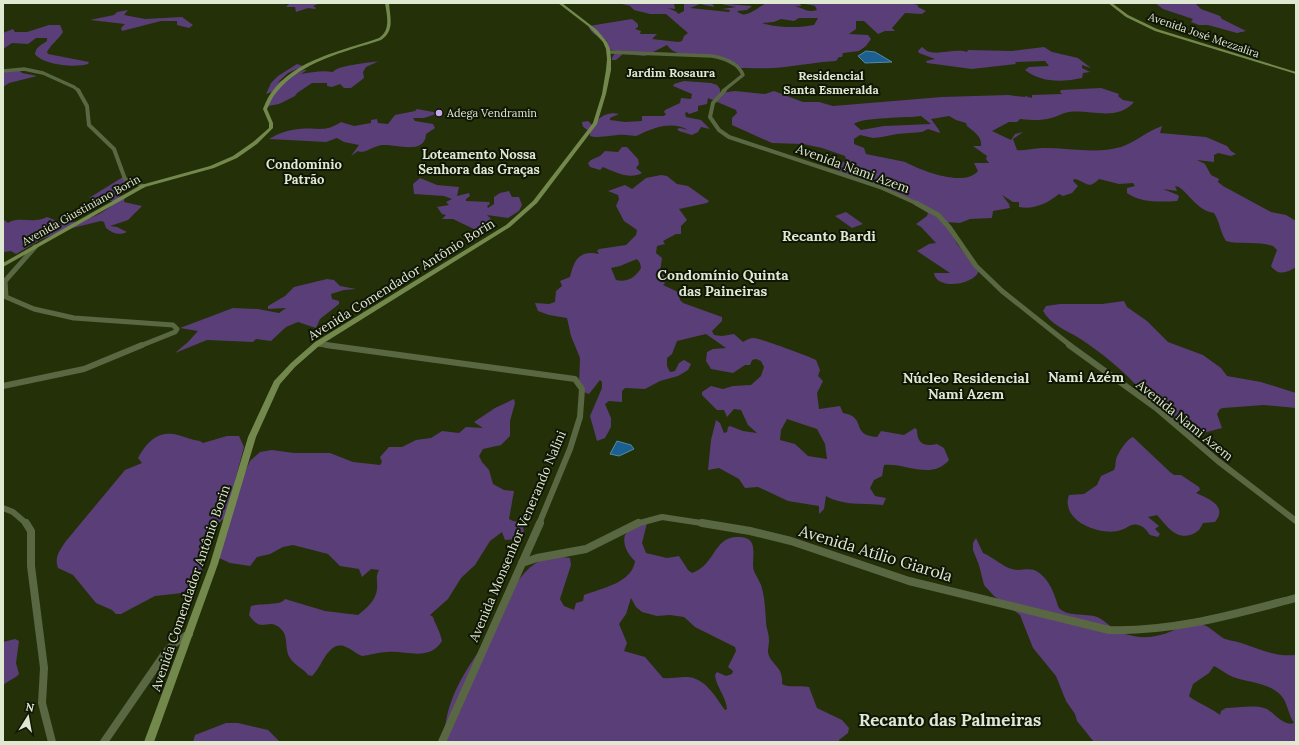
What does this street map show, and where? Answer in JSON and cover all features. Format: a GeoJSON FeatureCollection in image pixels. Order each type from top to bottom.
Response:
{"type":"FeatureCollection","features":[{"type":"Feature","properties":{"kind":"main road","name":"Avenida Giustiniano Borin"},"geometry":{"type":"LineString","coordinates":[[3,265],[143,186],[212,167],[235,157],[259,140],[270,128],[272,124],[265,109],[268,101],[288,77],[339,52],[380,39],[387,35],[389,29],[387,3]]}},
{"type":"Feature","properties":{"kind":"main road"},"geometry":{"type":"LineString","coordinates":[[560,3],[584,21],[602,39],[609,52]]}},
{"type":"Feature","properties":{"kind":"main road","name":"Avenida José Mezzalira"},"geometry":{"type":"LineString","coordinates":[[1110,3],[1127,16],[1150,27],[1296,74]]}},
{"type":"Feature","properties":{"kind":"main road","name":"Avenida Comendador Antônio Borin"},"geometry":{"type":"LineString","coordinates":[[149,742],[214,564],[252,437],[277,383],[317,344],[485,242],[525,213],[584,140],[595,123],[603,100],[609,52]]}},
{"type":"Feature","properties":{"kind":"street","name":"Avenida Nami Azem"},"geometry":{"type":"LineString","coordinates":[[609,52],[712,56],[723,58],[732,63],[742,70],[743,76],[721,93],[713,103],[710,118],[719,130],[742,142],[880,187],[938,215],[949,226],[976,266],[1002,291],[1056,336],[1156,408],[1218,461],[1296,521]]}},
{"type":"Feature","properties":{"kind":"street"},"geometry":{"type":"LineString","coordinates":[[3,71],[24,69],[43,73],[74,87],[80,92],[87,106],[89,125],[114,149],[125,179],[143,186]]}},
{"type":"Feature","properties":{"kind":"street"},"geometry":{"type":"LineString","coordinates":[[3,386],[84,369],[174,332],[177,328],[173,325],[74,318],[34,310],[6,297],[5,281],[35,248]]}},
{"type":"Feature","properties":{"kind":"street","name":"Avenida Monsenhor Venerando Nalini"},"geometry":{"type":"LineString","coordinates":[[317,344],[575,379],[582,389],[580,417],[570,449],[522,563],[442,742]]}},
{"type":"Feature","properties":{"kind":"street"},"geometry":{"type":"LineString","coordinates":[[3,508],[13,512],[26,522],[32,531],[30,566],[44,668],[42,703],[52,742]]}},
{"type":"Feature","properties":{"kind":"street","name":"Avenida Atílio Giarola"},"geometry":{"type":"LineString","coordinates":[[522,563],[537,558],[586,549],[637,523],[662,517],[695,521],[791,542],[821,550],[909,580],[1109,630],[1132,632],[1176,628],[1296,598]]}},
{"type":"Feature","properties":{"kind":"street"},"geometry":{"type":"LineString","coordinates":[[104,742],[166,652],[176,642],[189,634]]}},
{"type":"Feature","properties":{"kind":"shaded area"},"geometry":{"type":"Polygon","coordinates":[[[773,2],[798,3],[802,6],[795,6],[810,11],[817,10],[815,6],[801,3],[908,3],[918,5],[918,7],[926,11],[922,14],[905,13],[892,28],[895,31],[885,31],[878,34],[864,21],[856,21],[856,29],[849,34],[868,35],[871,39],[866,46],[859,51],[843,53],[842,57],[839,57],[836,61],[780,68],[742,68],[734,66],[711,55],[681,54],[671,49],[667,45],[645,56],[623,54],[616,60],[612,60],[616,51],[608,49],[607,41],[593,33],[589,26],[632,19],[638,24],[638,27],[635,29],[641,31],[640,34],[657,34],[652,39],[678,42],[682,41],[684,36],[688,33],[666,14],[650,14],[634,10],[630,6],[618,3],[674,3],[675,9],[668,8],[677,12],[678,14],[684,11],[684,3],[712,3],[714,7],[700,4],[690,8],[729,12],[730,10],[722,9],[736,7],[716,3],[752,6],[747,10],[737,11],[741,14],[748,14],[767,3],[773,2]],[[799,18],[794,21],[781,19],[774,22],[762,23],[781,27],[802,27],[814,25],[818,18],[799,18]]]}},
{"type":"Feature","properties":{"kind":"shaded area"},"geometry":{"type":"Polygon","coordinates":[[[290,3],[320,3],[313,6],[316,8],[315,9],[308,8],[296,12],[295,7],[286,7],[290,3]]]}},
{"type":"Feature","properties":{"kind":"shaded area"},"geometry":{"type":"Polygon","coordinates":[[[1155,3],[1195,3],[1201,9],[1220,16],[1222,19],[1246,31],[1237,33],[1208,25],[1199,25],[1191,22],[1193,19],[1163,9],[1155,3]]]}},
{"type":"Feature","properties":{"kind":"shaded area"},"geometry":{"type":"Polygon","coordinates":[[[128,10],[124,15],[145,19],[182,17],[193,25],[189,28],[177,25],[177,21],[161,21],[122,31],[121,28],[125,24],[90,20],[114,15],[117,12],[128,10]]]}},
{"type":"Feature","properties":{"kind":"shaded area"},"geometry":{"type":"Polygon","coordinates":[[[49,25],[60,25],[63,32],[49,49],[47,52],[48,54],[89,62],[88,64],[75,66],[60,65],[39,58],[35,54],[36,50],[47,41],[47,38],[36,38],[28,44],[12,43],[3,49],[3,33],[13,29],[15,32],[27,32],[49,25]]]}},
{"type":"Feature","properties":{"kind":"shaded area"},"geometry":{"type":"Polygon","coordinates":[[[922,47],[927,51],[936,53],[957,51],[967,52],[968,50],[1012,51],[1044,47],[1052,52],[1078,58],[1091,68],[1082,65],[1082,68],[1090,72],[1083,73],[1082,78],[1060,81],[1038,77],[1025,70],[1029,67],[1049,66],[1045,61],[1015,62],[1016,64],[972,69],[927,63],[926,61],[935,59],[919,53],[918,51],[922,47]]]}},
{"type":"Feature","properties":{"kind":"shaded area"},"geometry":{"type":"Polygon","coordinates":[[[379,61],[366,67],[363,72],[364,78],[351,88],[344,88],[340,84],[332,87],[327,86],[327,83],[312,83],[295,96],[279,104],[268,106],[274,91],[266,94],[271,83],[278,76],[297,64],[303,66],[288,73],[277,83],[304,70],[307,70],[301,74],[321,71],[333,72],[347,66],[379,61]]]}},
{"type":"Feature","properties":{"kind":"shaded area"},"geometry":{"type":"Polygon","coordinates":[[[19,70],[22,73],[37,76],[9,83],[3,87],[3,71],[19,70]]]}},
{"type":"Feature","properties":{"kind":"shaded area"},"geometry":{"type":"Polygon","coordinates":[[[684,81],[711,83],[717,85],[720,89],[720,93],[735,91],[765,94],[774,91],[803,102],[819,102],[833,106],[942,97],[1008,95],[1032,98],[1032,95],[1062,94],[1060,92],[1061,90],[1101,88],[1119,94],[1118,96],[1123,100],[1134,102],[1119,112],[1069,112],[1043,120],[1020,119],[1017,122],[1009,122],[992,131],[1011,140],[1015,134],[1023,132],[1013,139],[1017,150],[1044,148],[1093,150],[1112,149],[1126,145],[1162,126],[1160,133],[1206,137],[1227,146],[1236,154],[1231,156],[1218,153],[1214,155],[1214,162],[1197,160],[1205,164],[1211,175],[1219,179],[1218,182],[1223,186],[1271,212],[1286,215],[1296,221],[1296,267],[1289,271],[1283,272],[1274,269],[1271,266],[1277,250],[1273,246],[1226,241],[1214,213],[1203,209],[1179,187],[1175,186],[1177,191],[1163,189],[1178,195],[1179,197],[1177,201],[1151,201],[1138,199],[1127,193],[1127,188],[1135,186],[1133,183],[1119,184],[1099,179],[1095,183],[1089,185],[1074,179],[1073,181],[1078,186],[1072,193],[1063,196],[1059,194],[1035,207],[1019,207],[1019,202],[1013,202],[1002,195],[1009,204],[1010,208],[993,211],[992,218],[970,219],[960,223],[945,222],[957,244],[979,271],[970,280],[963,283],[948,284],[941,282],[936,278],[934,273],[950,273],[917,251],[929,244],[936,243],[921,227],[916,224],[927,216],[928,213],[907,200],[833,169],[846,160],[845,156],[822,148],[803,144],[772,143],[732,125],[732,118],[737,113],[736,110],[708,98],[707,104],[698,106],[698,111],[689,114],[687,112],[685,113],[686,117],[701,120],[710,129],[701,127],[698,132],[692,135],[679,131],[677,129],[680,128],[688,130],[679,126],[664,126],[654,128],[636,136],[622,135],[593,137],[590,136],[590,131],[585,129],[583,125],[582,122],[588,121],[592,125],[601,117],[611,113],[619,114],[610,118],[610,120],[625,122],[642,121],[642,116],[664,116],[666,114],[664,112],[665,110],[680,103],[681,98],[691,99],[692,94],[673,86],[674,84],[684,81]],[[921,116],[866,120],[854,124],[861,130],[884,126],[931,124],[921,116]],[[949,116],[931,119],[940,133],[928,129],[922,132],[873,138],[860,135],[854,139],[854,144],[864,148],[866,154],[905,162],[931,173],[953,178],[971,176],[978,171],[974,163],[989,163],[986,159],[987,156],[973,146],[981,146],[977,134],[967,126],[966,123],[949,116]]]}},
{"type":"Feature","properties":{"kind":"shaded area"},"geometry":{"type":"Polygon","coordinates":[[[417,109],[439,113],[424,118],[413,118],[415,121],[433,124],[435,128],[426,134],[424,141],[420,145],[414,147],[383,145],[365,151],[358,151],[351,156],[359,145],[344,142],[337,138],[326,142],[269,139],[287,131],[299,129],[325,129],[341,122],[354,126],[371,123],[371,120],[377,119],[378,123],[388,124],[395,115],[415,111],[417,109]]]}},
{"type":"Feature","properties":{"kind":"shaded area"},"geometry":{"type":"Polygon","coordinates":[[[622,147],[627,147],[638,159],[639,164],[636,168],[642,173],[633,176],[617,173],[603,167],[600,170],[590,167],[588,163],[600,156],[605,151],[618,152],[622,147]]]}},
{"type":"Feature","properties":{"kind":"shaded area"},"geometry":{"type":"Polygon","coordinates":[[[661,175],[667,176],[677,184],[688,186],[709,201],[707,203],[679,209],[687,220],[681,226],[681,234],[676,234],[663,241],[665,244],[657,246],[656,253],[662,258],[660,272],[666,277],[663,281],[665,283],[663,285],[678,292],[680,300],[683,303],[722,317],[722,321],[712,331],[714,335],[722,336],[734,334],[743,342],[754,338],[816,360],[820,370],[818,376],[823,381],[817,393],[819,409],[840,406],[843,413],[855,418],[863,433],[869,436],[877,437],[881,431],[904,435],[915,428],[917,430],[918,439],[922,443],[925,445],[937,444],[944,448],[949,460],[942,466],[926,470],[884,465],[882,476],[874,480],[870,488],[875,496],[886,498],[883,505],[846,503],[826,496],[824,509],[819,514],[819,506],[788,501],[758,487],[745,488],[739,479],[719,468],[708,470],[711,440],[716,420],[720,423],[724,433],[727,432],[728,427],[730,426],[743,431],[757,433],[748,425],[741,410],[734,409],[727,417],[724,410],[717,410],[702,395],[702,392],[711,386],[723,389],[733,386],[751,385],[761,376],[764,367],[761,361],[756,359],[752,360],[750,365],[745,365],[733,373],[711,369],[706,361],[707,352],[713,349],[726,348],[706,334],[677,341],[672,354],[667,358],[667,366],[670,372],[675,371],[679,363],[684,360],[691,364],[688,370],[678,376],[660,381],[645,389],[625,388],[622,391],[622,402],[609,401],[605,404],[611,418],[611,427],[605,438],[597,441],[590,416],[602,388],[602,382],[600,380],[589,394],[581,391],[579,385],[580,358],[571,336],[567,318],[549,315],[538,311],[535,303],[549,304],[555,302],[556,291],[562,286],[560,281],[570,277],[573,266],[582,255],[592,253],[599,254],[597,251],[599,249],[626,245],[636,235],[637,230],[624,221],[616,206],[619,199],[618,195],[608,191],[625,185],[632,189],[646,178],[661,175]],[[637,259],[611,268],[616,280],[624,281],[637,274],[641,268],[637,259]],[[787,419],[781,430],[780,440],[795,444],[808,456],[827,459],[825,444],[817,429],[787,419]]]}},
{"type":"Feature","properties":{"kind":"shaded area"},"geometry":{"type":"Polygon","coordinates":[[[123,177],[128,186],[119,197],[125,195],[124,202],[142,206],[128,220],[110,226],[117,227],[127,232],[121,234],[113,233],[106,228],[104,222],[101,221],[68,229],[40,240],[16,254],[11,251],[3,252],[3,219],[8,223],[17,220],[37,220],[47,217],[60,222],[77,222],[90,218],[103,212],[113,204],[112,201],[89,198],[123,177]]]}},
{"type":"Feature","properties":{"kind":"shaded area"},"geometry":{"type":"Polygon","coordinates":[[[420,178],[437,185],[459,187],[457,196],[469,193],[470,196],[466,199],[466,201],[489,202],[490,204],[487,206],[488,208],[494,204],[494,197],[500,193],[509,191],[512,197],[519,197],[522,205],[519,211],[508,218],[487,215],[494,222],[486,228],[487,232],[482,233],[453,219],[442,219],[446,215],[442,214],[437,207],[449,205],[446,202],[452,199],[444,196],[414,194],[413,184],[420,178]]]}},
{"type":"Feature","properties":{"kind":"shaded area"},"geometry":{"type":"Polygon","coordinates":[[[846,212],[863,224],[852,228],[835,216],[846,212]]]}},
{"type":"Feature","properties":{"kind":"shaded area"},"geometry":{"type":"Polygon","coordinates":[[[327,279],[334,280],[340,286],[356,289],[344,290],[331,294],[332,299],[339,301],[339,304],[320,319],[316,328],[298,322],[286,327],[271,341],[256,339],[253,342],[207,340],[175,353],[198,331],[180,328],[233,308],[258,309],[279,313],[286,308],[268,309],[268,306],[285,296],[294,287],[327,279]]]}},
{"type":"Feature","properties":{"kind":"shaded area"},"geometry":{"type":"Polygon","coordinates":[[[1124,301],[1127,307],[1147,321],[1168,342],[1203,355],[1221,368],[1227,376],[1261,382],[1296,393],[1296,408],[1264,405],[1223,408],[1220,409],[1217,414],[1222,428],[1192,436],[1148,403],[1137,386],[1118,368],[1087,343],[1054,324],[1043,311],[1046,306],[1060,304],[1102,304],[1124,301]]]}},
{"type":"Feature","properties":{"kind":"shaded area"},"geometry":{"type":"Polygon","coordinates":[[[514,399],[515,403],[510,421],[510,436],[501,445],[483,449],[479,456],[489,470],[493,484],[504,490],[514,491],[509,519],[522,522],[524,532],[515,539],[505,540],[502,532],[490,541],[475,565],[461,578],[448,599],[430,615],[433,617],[442,641],[431,651],[417,654],[384,652],[362,656],[348,648],[340,646],[334,647],[326,656],[316,672],[312,676],[308,675],[290,658],[287,651],[285,635],[281,629],[276,625],[261,625],[254,621],[249,615],[251,606],[275,604],[285,599],[325,611],[358,615],[368,607],[375,597],[377,589],[377,575],[379,570],[371,569],[362,577],[359,569],[340,566],[328,554],[293,545],[283,547],[270,554],[257,557],[250,566],[230,563],[219,558],[223,519],[218,524],[209,552],[203,563],[201,575],[197,581],[182,593],[155,596],[121,614],[116,614],[112,610],[96,603],[73,575],[58,568],[57,557],[66,541],[125,470],[142,463],[138,458],[141,452],[149,442],[159,436],[165,434],[178,435],[203,443],[227,436],[239,436],[244,447],[229,503],[235,494],[250,461],[260,452],[272,450],[294,453],[330,453],[353,462],[380,465],[382,462],[380,457],[389,447],[402,447],[416,440],[431,438],[442,431],[459,433],[466,427],[483,428],[474,422],[495,408],[514,399]]]}},
{"type":"Feature","properties":{"kind":"shaded area"},"geometry":{"type":"Polygon","coordinates":[[[1133,437],[1170,472],[1174,475],[1181,475],[1199,487],[1200,490],[1196,493],[1211,501],[1218,507],[1219,512],[1215,522],[1203,523],[1199,530],[1195,533],[1182,536],[1168,528],[1157,515],[1148,517],[1159,526],[1155,529],[1160,534],[1158,537],[1150,535],[1144,528],[1138,525],[1131,525],[1114,531],[1106,531],[1089,527],[1075,518],[1070,512],[1068,505],[1069,495],[1084,494],[1097,485],[1101,476],[1114,470],[1120,451],[1133,437]]]}},
{"type":"Feature","properties":{"kind":"shaded area"},"geometry":{"type":"Polygon","coordinates":[[[647,523],[642,543],[646,553],[667,558],[679,556],[688,570],[692,573],[700,569],[725,541],[731,538],[740,537],[746,538],[750,541],[753,545],[754,571],[761,585],[764,598],[766,624],[769,637],[768,652],[771,660],[781,673],[782,684],[788,686],[809,687],[817,708],[842,720],[849,728],[848,733],[839,740],[839,742],[445,742],[446,720],[452,699],[475,656],[493,633],[504,602],[524,573],[543,559],[551,557],[570,558],[571,565],[560,599],[564,606],[574,610],[576,603],[583,601],[584,595],[615,584],[628,575],[633,568],[635,561],[628,553],[624,542],[625,535],[631,528],[647,523]],[[631,598],[626,614],[619,624],[627,643],[624,651],[645,657],[663,678],[685,677],[698,680],[713,693],[725,710],[727,709],[715,675],[717,672],[726,676],[732,674],[733,671],[728,667],[736,651],[735,647],[695,627],[684,617],[670,615],[657,616],[642,612],[636,607],[631,598]]]}},
{"type":"Feature","properties":{"kind":"shaded area"},"geometry":{"type":"Polygon","coordinates":[[[976,538],[983,553],[1009,568],[1015,570],[1032,569],[1038,572],[1049,583],[1058,607],[1062,611],[1072,614],[1097,617],[1116,630],[1125,634],[1137,637],[1154,636],[1189,625],[1200,624],[1210,628],[1225,639],[1276,654],[1296,655],[1296,742],[1094,742],[1077,721],[1075,714],[1066,701],[1056,676],[1033,648],[1020,615],[994,596],[984,585],[979,565],[973,550],[973,543],[976,538]],[[1214,666],[1209,673],[1193,684],[1189,696],[1191,698],[1220,715],[1221,711],[1226,708],[1257,707],[1267,709],[1279,719],[1287,723],[1294,723],[1283,698],[1278,693],[1266,686],[1233,677],[1214,666]]]}},
{"type":"Feature","properties":{"kind":"shaded area"},"geometry":{"type":"Polygon","coordinates":[[[15,639],[19,641],[16,663],[19,674],[15,678],[6,682],[3,686],[3,642],[15,639]]]}},
{"type":"Feature","properties":{"kind":"shaded area"},"geometry":{"type":"Polygon","coordinates":[[[226,723],[238,723],[268,730],[280,742],[193,742],[195,735],[226,723]]]}},
{"type":"Feature","properties":{"kind":"water"},"geometry":{"type":"Polygon","coordinates":[[[866,51],[875,52],[892,62],[865,63],[858,56],[866,51]]]}},
{"type":"Feature","properties":{"kind":"water"},"geometry":{"type":"Polygon","coordinates":[[[617,441],[631,445],[634,449],[619,456],[610,454],[617,441]]]}},
{"type":"Feature","properties":{"kind":"place","name":"Adega Vendramin"},"geometry":{"type":"Point","coordinates":[439,113]}},
{"type":"Feature","properties":{"kind":"district","name":"Jardim Rosaura"},"geometry":{"type":"Point","coordinates":[671,73]}},
{"type":"Feature","properties":{"kind":"district","name":"Residencial Santa Esmeralda"},"geometry":{"type":"Point","coordinates":[831,83]}},
{"type":"Feature","properties":{"kind":"district","name":"Loteamento Nossa Senhora das Graças"},"geometry":{"type":"Point","coordinates":[479,162]}},
{"type":"Feature","properties":{"kind":"district","name":"Condomínio Patrão"},"geometry":{"type":"Point","coordinates":[304,172]}},
{"type":"Feature","properties":{"kind":"district","name":"Recanto Bardi"},"geometry":{"type":"Point","coordinates":[829,236]}},
{"type":"Feature","properties":{"kind":"district","name":"Condomínio Quinta das Paineiras"},"geometry":{"type":"Point","coordinates":[723,284]}},
{"type":"Feature","properties":{"kind":"district","name":"Nami Azém"},"geometry":{"type":"Point","coordinates":[1086,377]}},
{"type":"Feature","properties":{"kind":"district","name":"Núcleo Residencial Nami Azem"},"geometry":{"type":"Point","coordinates":[966,386]}},
{"type":"Feature","properties":{"kind":"district","name":"Recanto das Palmeiras"},"geometry":{"type":"Point","coordinates":[950,720]}}]}
